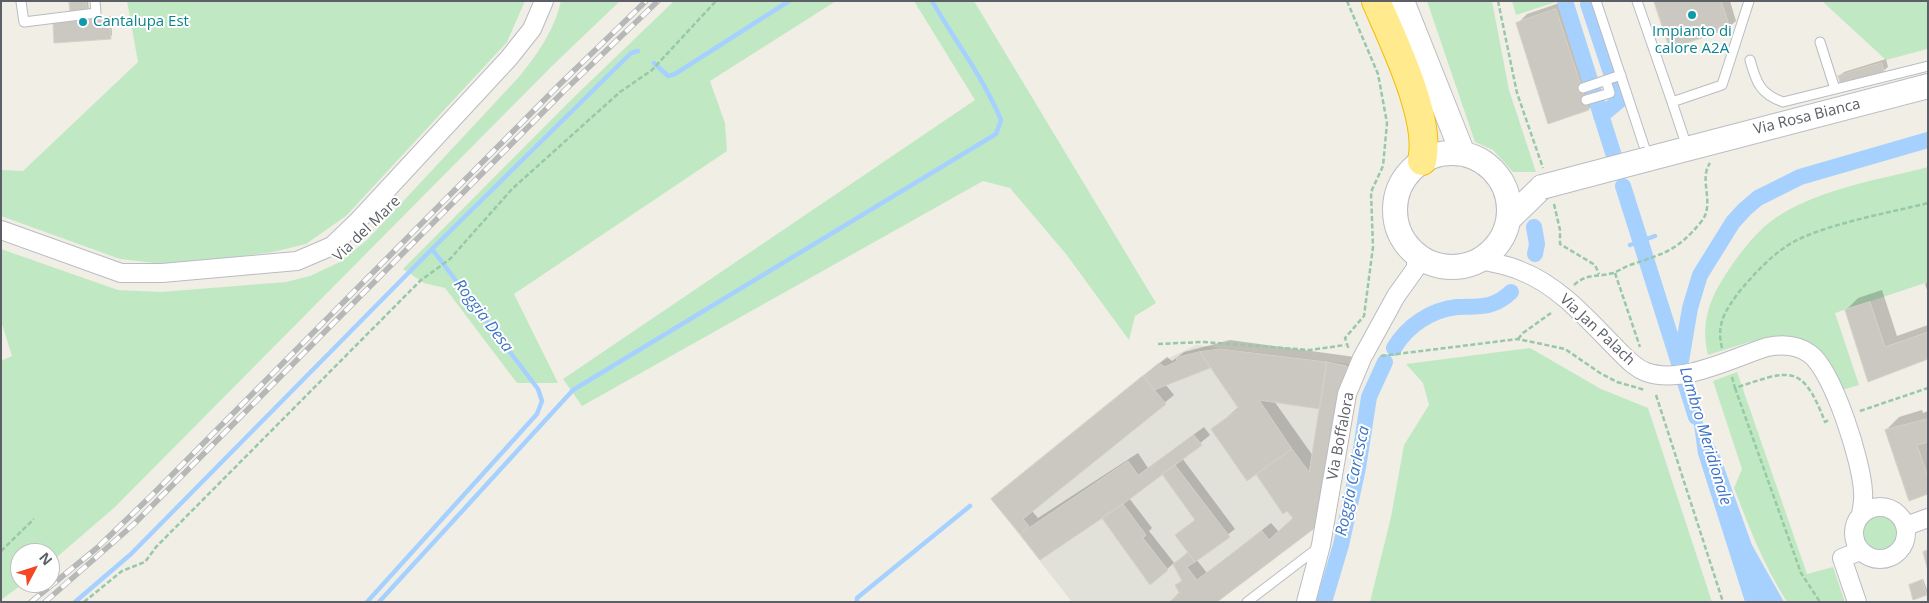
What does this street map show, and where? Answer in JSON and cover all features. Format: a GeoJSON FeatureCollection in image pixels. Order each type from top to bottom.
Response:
{"type":"FeatureCollection","features":[{"type":"Feature","properties":{"kind":"highway"},"geometry":{"type":"LineString","coordinates":[[1376,1],[1414,98],[1425,138],[1422,160]]}},
{"type":"Feature","properties":{"kind":"street","name":"Via del Mare"},"geometry":{"type":"LineString","coordinates":[[1,230],[121,273],[162,274],[274,264],[309,257],[332,246],[357,222],[503,65],[532,29],[544,1]]}},
{"type":"Feature","properties":{"kind":"street"},"geometry":{"type":"LineString","coordinates":[[1402,1],[1463,154]]}},
{"type":"Feature","properties":{"kind":"street","name":"Via Rosa Bianca"},"geometry":{"type":"LineString","coordinates":[[1687,148],[1928,86]]}},
{"type":"Feature","properties":{"kind":"street"},"geometry":{"type":"LineString","coordinates":[[1499,178],[1519,184],[1547,187],[1687,148]]}},
{"type":"Feature","properties":{"kind":"street"},"geometry":{"type":"LineString","coordinates":[[1442,153],[1463,154],[1484,162],[1499,178],[1508,196],[1509,219],[1499,244],[1480,260],[1460,267],[1432,264],[1416,255],[1400,236],[1394,208],[1397,194],[1402,181],[1422,160],[1442,153]]}},
{"type":"Feature","properties":{"kind":"street"},"geometry":{"type":"LineString","coordinates":[[1509,219],[1547,187]]}},
{"type":"Feature","properties":{"kind":"street","name":"Via Boffalora"},"geometry":{"type":"LineString","coordinates":[[1306,602],[1321,545],[1347,394],[1362,358],[1396,296],[1416,268],[1416,255]]}},
{"type":"Feature","properties":{"kind":"street","name":"Via Jan Palach"},"geometry":{"type":"LineString","coordinates":[[1480,260],[1523,271],[1548,286],[1578,310],[1619,351],[1646,372],[1670,377],[1690,373],[1767,347],[1782,344],[1797,347],[1810,354],[1822,366],[1843,416],[1861,476],[1863,491],[1861,514],[1856,523],[1854,534],[1860,551]]}},
{"type":"Feature","properties":{"kind":"street"},"geometry":{"type":"LineString","coordinates":[[1857,602],[1842,558],[1860,551],[1872,559],[1883,560],[1892,558],[1899,552],[1905,542],[1906,526],[1896,512],[1885,507],[1870,509],[1861,514]]}},
{"type":"Feature","properties":{"kind":"street"},"geometry":{"type":"LineString","coordinates":[[1906,526],[1928,518]]}},
{"type":"Feature","properties":{"kind":"lane"},"geometry":{"type":"LineString","coordinates":[[28,1],[21,2],[24,22],[96,12],[95,1]]}},
{"type":"Feature","properties":{"kind":"lane"},"geometry":{"type":"LineString","coordinates":[[1596,1],[1648,159]]}},
{"type":"Feature","properties":{"kind":"lane"},"geometry":{"type":"LineString","coordinates":[[1637,1],[1687,148]]}},
{"type":"Feature","properties":{"kind":"lane"},"geometry":{"type":"LineString","coordinates":[[1672,102],[1722,85],[1749,1]]}},
{"type":"Feature","properties":{"kind":"lane"},"geometry":{"type":"LineString","coordinates":[[1820,42],[1835,89]]}},
{"type":"Feature","properties":{"kind":"lane"},"geometry":{"type":"LineString","coordinates":[[1750,60],[1758,85],[1774,99],[1789,102],[1928,66]]}},
{"type":"Feature","properties":{"kind":"lane"},"geometry":{"type":"LineString","coordinates":[[1583,88],[1620,76]]}},
{"type":"Feature","properties":{"kind":"lane"},"geometry":{"type":"LineString","coordinates":[[1586,100],[1610,93],[1606,81]]}},
{"type":"Feature","properties":{"kind":"lane"},"geometry":{"type":"LineString","coordinates":[[1247,602],[1321,545]]}},
{"type":"Feature","properties":{"kind":"path"},"geometry":{"type":"LineString","coordinates":[[84,602],[122,571],[145,562],[156,547],[413,288],[466,243],[512,189],[620,92],[652,70],[716,1]]}},
{"type":"Feature","properties":{"kind":"path"},"geometry":{"type":"LineString","coordinates":[[1347,1],[1378,74],[1386,123],[1382,166],[1371,192],[1373,247],[1364,316],[1345,338],[1345,345],[1349,350],[1362,358],[1518,339],[1565,349],[1600,374],[1635,389],[1651,391]]}},
{"type":"Feature","properties":{"kind":"path"},"geometry":{"type":"LineString","coordinates":[[1498,1],[1517,93],[1560,230],[1560,244],[1594,265],[1600,274]]}},
{"type":"Feature","properties":{"kind":"path"},"geometry":{"type":"LineString","coordinates":[[1574,285],[1587,276],[1615,273],[1628,266],[1664,254],[1679,246],[1703,220],[1708,205],[1706,172],[1712,162]]}},
{"type":"Feature","properties":{"kind":"path"},"geometry":{"type":"LineString","coordinates":[[1724,351],[1719,335],[1721,319],[1746,283],[1771,257],[1795,241],[1823,231],[1928,203]]}},
{"type":"Feature","properties":{"kind":"path"},"geometry":{"type":"LineString","coordinates":[[1615,273],[1640,350]]}},
{"type":"Feature","properties":{"kind":"path"},"geometry":{"type":"LineString","coordinates":[[1518,339],[1522,333],[1551,312]]}},
{"type":"Feature","properties":{"kind":"path"},"geometry":{"type":"LineString","coordinates":[[1158,344],[1203,342],[1310,350],[1345,345]]}},
{"type":"Feature","properties":{"kind":"path"},"geometry":{"type":"LineString","coordinates":[[1736,388],[1772,376],[1792,375],[1812,390],[1825,422],[1832,419]]}},
{"type":"Feature","properties":{"kind":"path"},"geometry":{"type":"LineString","coordinates":[[1731,376],[1801,573],[1820,602]]}},
{"type":"Feature","properties":{"kind":"path"},"geometry":{"type":"LineString","coordinates":[[1860,411],[1928,388]]}},
{"type":"Feature","properties":{"kind":"path"},"geometry":{"type":"LineString","coordinates":[[1656,395],[1723,602]]}},
{"type":"Feature","properties":{"kind":"path"},"geometry":{"type":"LineString","coordinates":[[1,551],[34,519]]}},
{"type":"Feature","properties":{"kind":"shaded area"},"geometry":{"type":"Polygon","coordinates":[[[1196,345],[1349,364],[1322,520],[1214,602],[1072,602],[991,499],[1159,363],[1196,345]]]}},
{"type":"Feature","properties":{"kind":"green space"},"geometry":{"type":"Polygon","coordinates":[[[127,1],[525,1],[507,42],[346,216],[306,244],[273,252],[172,265],[120,259],[1,216],[1,170],[23,171],[138,62],[127,1]]]}},
{"type":"Feature","properties":{"kind":"green space"},"geometry":{"type":"Polygon","coordinates":[[[561,1],[620,1],[552,66],[115,507],[60,554],[60,543],[10,543],[10,593],[1,600],[1,361],[12,356],[1,321],[1,249],[118,290],[161,292],[286,282],[310,276],[340,262],[367,240],[518,78],[544,42],[561,1]]]}},
{"type":"Feature","properties":{"kind":"green space"},"geometry":{"type":"Polygon","coordinates":[[[674,1],[836,1],[710,81],[725,123],[727,151],[514,294],[558,383],[517,383],[445,288],[424,283],[403,269],[572,99],[674,1]]]}},
{"type":"Feature","properties":{"kind":"green space"},"geometry":{"type":"Polygon","coordinates":[[[914,1],[974,1],[1156,303],[1135,316],[1129,340],[1066,254],[1010,188],[983,181],[582,406],[563,379],[975,100],[914,1]]]}},
{"type":"Feature","properties":{"kind":"green space"},"geometry":{"type":"Polygon","coordinates":[[[1427,1],[1492,1],[1509,90],[1536,172],[1513,172],[1493,150],[1475,142],[1427,1]]]}},
{"type":"Feature","properties":{"kind":"green space"},"geometry":{"type":"Polygon","coordinates":[[[1512,1],[1556,1],[1556,2],[1516,15],[1512,1]]]}},
{"type":"Feature","properties":{"kind":"green space"},"geometry":{"type":"Polygon","coordinates":[[[1822,1],[1928,1],[1927,49],[1886,60],[1822,1]]]}},
{"type":"Feature","properties":{"kind":"green space"},"geometry":{"type":"Polygon","coordinates":[[[1928,167],[1928,282],[1835,313],[1859,385],[1842,390],[1830,366],[1817,350],[1803,341],[1787,337],[1751,342],[1708,355],[1705,334],[1707,314],[1718,286],[1749,243],[1764,227],[1780,215],[1814,198],[1852,186],[1928,167]]]}},
{"type":"Feature","properties":{"kind":"green space"},"geometry":{"type":"Polygon","coordinates":[[[1530,348],[1601,389],[1648,408],[1712,602],[1370,602],[1391,517],[1404,445],[1429,405],[1423,383],[1406,364],[1530,348]]]}},
{"type":"Feature","properties":{"kind":"green space"},"geometry":{"type":"Polygon","coordinates":[[[1737,372],[1807,574],[1833,567],[1845,602],[1787,602],[1764,560],[1734,488],[1742,469],[1713,381],[1737,372]]]}},
{"type":"Feature","properties":{"kind":"green space"},"geometry":{"type":"Polygon","coordinates":[[[1880,515],[1887,516],[1893,520],[1897,526],[1897,540],[1893,546],[1887,550],[1880,551],[1873,550],[1867,546],[1863,540],[1862,533],[1863,526],[1867,520],[1873,516],[1880,515]]]}},
{"type":"Feature","properties":{"kind":"water"},"geometry":{"type":"Polygon","coordinates":[[[1690,397],[1720,456],[1752,545],[1784,602],[1745,602],[1698,454],[1690,397]]]}},
{"type":"Feature","properties":{"kind":"building","name":"Cantalupa Est"},"geometry":{"type":"Polygon","coordinates":[[[69,1],[86,1],[88,20],[109,18],[111,39],[54,43],[53,22],[71,21],[69,1]]]}},
{"type":"Feature","properties":{"kind":"building","name":"Impianto di calore A2A"},"geometry":{"type":"Polygon","coordinates":[[[1654,1],[1721,1],[1730,28],[1670,49],[1654,1]]]}},
{"type":"Feature","properties":{"kind":"building"},"geometry":{"type":"Polygon","coordinates":[[[1556,9],[1589,110],[1548,124],[1516,23],[1556,9]]]}},
{"type":"Feature","properties":{"kind":"building"},"geometry":{"type":"Polygon","coordinates":[[[1882,63],[1884,72],[1841,85],[1838,76],[1882,63]]]}},
{"type":"Feature","properties":{"kind":"building"},"geometry":{"type":"Polygon","coordinates":[[[1870,302],[1885,347],[1928,332],[1928,359],[1868,382],[1845,310],[1870,302]]]}},
{"type":"Feature","properties":{"kind":"building"},"geometry":{"type":"Polygon","coordinates":[[[1220,349],[1327,362],[1320,409],[1259,400],[1292,449],[1247,481],[1211,429],[1239,409],[1200,352],[1220,349]]]}},
{"type":"Feature","properties":{"kind":"building"},"geometry":{"type":"Polygon","coordinates":[[[1200,352],[1210,368],[1154,390],[1143,376],[1159,363],[1165,367],[1177,361],[1176,358],[1200,352]]]}},
{"type":"Feature","properties":{"kind":"building"},"geometry":{"type":"Polygon","coordinates":[[[1327,362],[1347,366],[1324,521],[1217,602],[1169,602],[1180,594],[1175,585],[1182,581],[1173,564],[1188,553],[1195,562],[1187,567],[1197,580],[1262,531],[1269,540],[1293,518],[1287,511],[1283,514],[1256,474],[1292,449],[1309,472],[1327,362]]]}},
{"type":"Feature","properties":{"kind":"building"},"geometry":{"type":"Polygon","coordinates":[[[1143,376],[1166,404],[1023,519],[1029,526],[1020,534],[991,499],[1143,376]]]}},
{"type":"Feature","properties":{"kind":"building"},"geometry":{"type":"Polygon","coordinates":[[[1928,419],[1928,442],[1917,445],[1928,477],[1928,494],[1909,501],[1885,430],[1928,419]]]}},
{"type":"Feature","properties":{"kind":"building"},"geometry":{"type":"Polygon","coordinates":[[[1194,435],[1202,445],[1123,504],[1040,560],[1020,534],[1128,461],[1138,475],[1194,435]]]}},
{"type":"Feature","properties":{"kind":"building"},"geometry":{"type":"Polygon","coordinates":[[[1175,465],[1230,537],[1195,562],[1175,535],[1195,520],[1162,474],[1175,465]]]}},
{"type":"Feature","properties":{"kind":"building"},"geometry":{"type":"Polygon","coordinates":[[[1123,504],[1146,535],[1143,538],[1168,570],[1150,585],[1102,518],[1123,504]]]}},
{"type":"Feature","properties":{"kind":"building"},"geometry":{"type":"Polygon","coordinates":[[[1928,550],[1928,571],[1923,552],[1928,550]]]}},
{"type":"Feature","properties":{"kind":"building"},"geometry":{"type":"Polygon","coordinates":[[[1922,580],[1927,595],[1913,600],[1909,585],[1922,580]]]}},
{"type":"Feature","properties":{"kind":"waterway","name":"Roggia Desa"},"geometry":{"type":"LineString","coordinates":[[654,63],[668,76],[675,74],[789,1]]}},
{"type":"Feature","properties":{"kind":"waterway"},"geometry":{"type":"LineString","coordinates":[[379,602],[573,390],[996,134],[1001,120],[994,104],[932,1]]}},
{"type":"Feature","properties":{"kind":"waterway"},"geometry":{"type":"LineString","coordinates":[[1565,1],[1615,159]]}},
{"type":"Feature","properties":{"kind":"waterway"},"geometry":{"type":"LineString","coordinates":[[1588,4],[1620,100],[1601,116]]}},
{"type":"Feature","properties":{"kind":"waterway"},"geometry":{"type":"LineString","coordinates":[[75,602],[131,554],[432,249],[631,53],[638,51]]}},
{"type":"Feature","properties":{"kind":"waterway","name":"Lambro Meridionale"},"geometry":{"type":"LineString","coordinates":[[1681,361],[1690,308],[1700,275],[1733,222],[1745,209],[1758,198],[1800,177],[1928,140]]}},
{"type":"Feature","properties":{"kind":"waterway"},"geometry":{"type":"LineString","coordinates":[[1623,186],[1696,417]]}},
{"type":"Feature","properties":{"kind":"waterway","name":"Roggia Carlesca"},"geometry":{"type":"LineString","coordinates":[[1534,227],[1537,244],[1535,254]]}},
{"type":"Feature","properties":{"kind":"waterway"},"geometry":{"type":"LineString","coordinates":[[1630,245],[1655,236]]}},
{"type":"Feature","properties":{"kind":"waterway","name":"Roggia Desa"},"geometry":{"type":"LineString","coordinates":[[367,602],[537,414],[542,401],[538,389],[432,249]]}},
{"type":"Feature","properties":{"kind":"waterway","name":"Roggia Carlesca"},"geometry":{"type":"LineString","coordinates":[[1394,348],[1406,332],[1429,315],[1457,307],[1486,306],[1498,301],[1511,292]]}},
{"type":"Feature","properties":{"kind":"waterway","name":"Roggia Carlesca"},"geometry":{"type":"LineString","coordinates":[[1324,602],[1341,545],[1358,468],[1369,397],[1385,362]]}},
{"type":"Feature","properties":{"kind":"waterway"},"geometry":{"type":"LineString","coordinates":[[857,602],[857,598],[970,506]]}},
{"type":"Feature","properties":{"kind":"railway"},"geometry":{"type":"LineString","coordinates":[[31,602],[97,548],[152,495],[560,84],[646,1]]}},
{"type":"Feature","properties":{"kind":"railway"},"geometry":{"type":"LineString","coordinates":[[45,602],[133,525],[565,90],[658,1]]}},
{"type":"Feature","properties":{"kind":"place","name":"Impianto di calore A2A"},"geometry":{"type":"Point","coordinates":[1692,15]}},
{"type":"Feature","properties":{"kind":"place","name":"Cantalupa Est"},"geometry":{"type":"Point","coordinates":[83,22]}}]}
